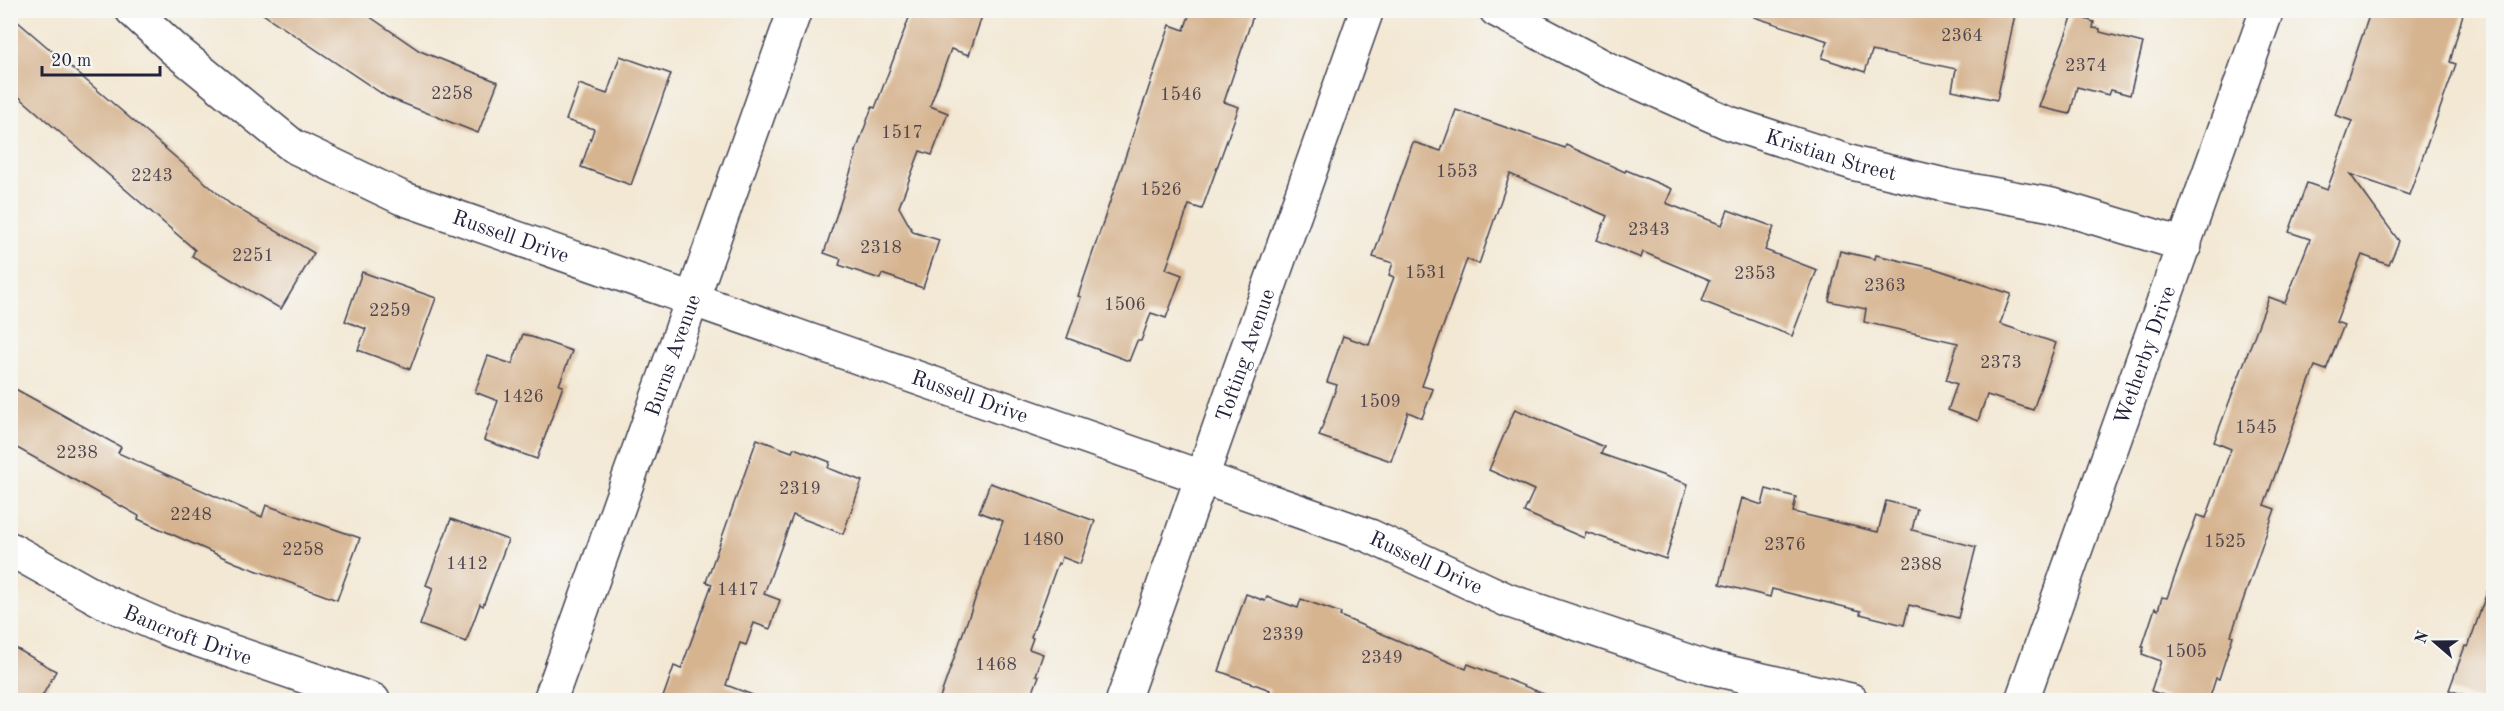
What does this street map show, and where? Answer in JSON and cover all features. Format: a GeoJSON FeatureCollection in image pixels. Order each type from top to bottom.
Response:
{"type":"FeatureCollection","features":[{"type":"Feature","properties":{"kind":"street","name":"Russell Drive"},"geometry":{"type":"LineString","coordinates":[[132,10],[174,49],[293,146],[402,198],[1370,536],[1507,600],[1706,667],[1851,700]]}},
{"type":"Feature","properties":{"kind":"street","name":"Burns Avenue"},"geometry":{"type":"LineString","coordinates":[[550,700],[795,10]]}},
{"type":"Feature","properties":{"kind":"street","name":"Tofting Avenue"},"geometry":{"type":"LineString","coordinates":[[1123,700],[1366,10]]}},
{"type":"Feature","properties":{"kind":"street","name":"Kristian Street"},"geometry":{"type":"LineString","coordinates":[[1496,10],[1608,69],[1729,123],[1856,164],[1953,187],[2052,205],[2185,245]]}},
{"type":"Feature","properties":{"kind":"street","name":"Wetherby Drive"},"geometry":{"type":"LineString","coordinates":[[2022,700],[2267,10]]}},
{"type":"Feature","properties":{"kind":"street","name":"Bancroft Drive"},"geometry":{"type":"LineString","coordinates":[[10,549],[105,602],[172,631],[373,700]]}},
{"type":"Feature","properties":{"kind":"building"},"geometry":{"type":"Polygon","coordinates":[[[257,10],[360,10],[420,51],[498,82],[478,133],[387,97],[257,10]]]}},
{"type":"Feature","properties":{"kind":"building"},"geometry":{"type":"Polygon","coordinates":[[[912,10],[984,10],[969,55],[951,49],[930,106],[948,113],[932,155],[920,151],[899,207],[913,232],[939,240],[923,288],[882,274],[880,279],[839,265],[841,259],[824,253],[872,107],[875,108],[912,10]]]}},
{"type":"Feature","properties":{"kind":"building"},"geometry":{"type":"Polygon","coordinates":[[[1191,10],[1255,10],[1224,102],[1239,107],[1202,209],[1189,205],[1166,269],[1182,275],[1166,318],[1151,313],[1141,341],[1137,341],[1129,361],[1067,338],[1081,297],[1078,296],[1170,25],[1184,30],[1191,10]]]}},
{"type":"Feature","properties":{"kind":"building"},"geometry":{"type":"Polygon","coordinates":[[[1755,10],[2016,10],[1997,100],[1952,90],[1956,69],[1872,51],[1865,72],[1822,58],[1828,41],[1754,17],[1755,10]]]}},
{"type":"Feature","properties":{"kind":"building"},"geometry":{"type":"Polygon","coordinates":[[[2371,10],[2464,10],[2450,62],[2456,64],[2409,195],[2350,174],[2399,241],[2389,265],[2362,255],[2336,322],[2344,325],[2326,370],[2315,366],[2264,505],[2275,509],[2231,635],[2233,636],[2219,679],[2216,678],[2209,700],[2178,700],[2151,691],[2161,661],[2142,654],[2144,647],[2142,647],[2155,608],[2158,610],[2162,597],[2167,598],[2197,515],[2206,518],[2231,449],[2214,442],[2269,297],[2285,303],[2310,239],[2289,232],[2307,183],[2327,190],[2352,121],[2335,115],[2371,10]]]}},
{"type":"Feature","properties":{"kind":"building"},"geometry":{"type":"Polygon","coordinates":[[[10,15],[230,204],[314,253],[281,309],[192,256],[195,250],[10,89],[10,15]]]}},
{"type":"Feature","properties":{"kind":"building"},"geometry":{"type":"Polygon","coordinates":[[[2073,15],[2094,22],[2093,28],[2100,29],[2100,32],[2143,43],[2130,95],[2111,90],[2109,95],[2077,87],[2070,114],[2039,107],[2073,15]]]}},
{"type":"Feature","properties":{"kind":"building"},"geometry":{"type":"Polygon","coordinates":[[[620,56],[671,74],[631,185],[581,167],[594,129],[566,120],[579,84],[607,94],[620,56]]]}},
{"type":"Feature","properties":{"kind":"building"},"geometry":{"type":"Polygon","coordinates":[[[1456,110],[1565,148],[1566,145],[1625,172],[1626,170],[1672,189],[1666,203],[1722,225],[1728,210],[1774,227],[1765,250],[1817,270],[1792,336],[1702,301],[1710,280],[1643,252],[1641,258],[1597,240],[1607,216],[1510,174],[1479,264],[1467,259],[1422,386],[1433,389],[1422,418],[1408,412],[1391,461],[1319,436],[1337,385],[1327,382],[1343,336],[1369,345],[1394,277],[1389,275],[1393,263],[1373,257],[1413,142],[1441,151],[1456,110]]]}},
{"type":"Feature","properties":{"kind":"building"},"geometry":{"type":"Polygon","coordinates":[[[1840,251],[1875,259],[1876,255],[1936,269],[2011,294],[2000,324],[2056,343],[2033,410],[1987,395],[1978,421],[1948,410],[1957,384],[1946,380],[1958,343],[1864,322],[1866,309],[1829,301],[1840,251]]]}},
{"type":"Feature","properties":{"kind":"building"},"geometry":{"type":"Polygon","coordinates":[[[362,272],[436,298],[410,369],[358,350],[366,329],[345,321],[362,272]]]}},
{"type":"Feature","properties":{"kind":"building"},"geometry":{"type":"Polygon","coordinates":[[[523,334],[572,351],[559,385],[563,386],[537,459],[484,440],[498,401],[475,392],[488,356],[512,364],[523,334]]]}},
{"type":"Feature","properties":{"kind":"building"},"geometry":{"type":"Polygon","coordinates":[[[10,386],[121,447],[118,453],[262,517],[266,505],[360,538],[337,600],[236,563],[138,519],[139,516],[10,444],[10,386]]]}},
{"type":"Feature","properties":{"kind":"building"},"geometry":{"type":"Polygon","coordinates":[[[1515,409],[1604,447],[1601,454],[1688,484],[1666,559],[1586,532],[1584,538],[1524,512],[1534,490],[1489,470],[1515,409]]]}},
{"type":"Feature","properties":{"kind":"building"},"geometry":{"type":"Polygon","coordinates":[[[757,439],[792,452],[794,448],[830,462],[828,468],[862,481],[843,534],[793,515],[764,594],[780,600],[770,629],[754,623],[746,645],[740,643],[726,685],[758,697],[757,700],[662,700],[674,666],[681,669],[712,584],[706,582],[757,439]]]}},
{"type":"Feature","properties":{"kind":"building"},"geometry":{"type":"Polygon","coordinates":[[[990,483],[1095,521],[1080,564],[1062,557],[1060,564],[1058,563],[1031,637],[1033,638],[1029,649],[1043,654],[1036,675],[1039,676],[1030,700],[939,700],[1003,521],[979,512],[990,483]]]}},
{"type":"Feature","properties":{"kind":"building"},"geometry":{"type":"Polygon","coordinates":[[[1766,489],[1796,497],[1793,512],[1878,532],[1886,501],[1917,509],[1912,530],[1976,547],[1958,618],[1909,605],[1904,625],[1860,614],[1861,611],[1772,589],[1770,597],[1720,584],[1742,498],[1762,505],[1766,489]]]}},
{"type":"Feature","properties":{"kind":"building"},"geometry":{"type":"Polygon","coordinates":[[[451,519],[508,540],[483,606],[480,604],[466,642],[420,625],[433,588],[426,585],[451,519]]]}},
{"type":"Feature","properties":{"kind":"building"},"geometry":{"type":"Polygon","coordinates":[[[2488,589],[2493,590],[2493,700],[2480,700],[2449,690],[2465,646],[2468,647],[2488,589]]]}},
{"type":"Feature","properties":{"kind":"building"},"geometry":{"type":"Polygon","coordinates":[[[1246,594],[1265,601],[1267,597],[1298,608],[1301,599],[1341,613],[1340,616],[1466,669],[1468,664],[1557,699],[1266,700],[1270,690],[1219,671],[1246,594]]]}},
{"type":"Feature","properties":{"kind":"building"},"geometry":{"type":"Polygon","coordinates":[[[10,645],[56,671],[40,700],[10,700],[10,645]]]}}]}
